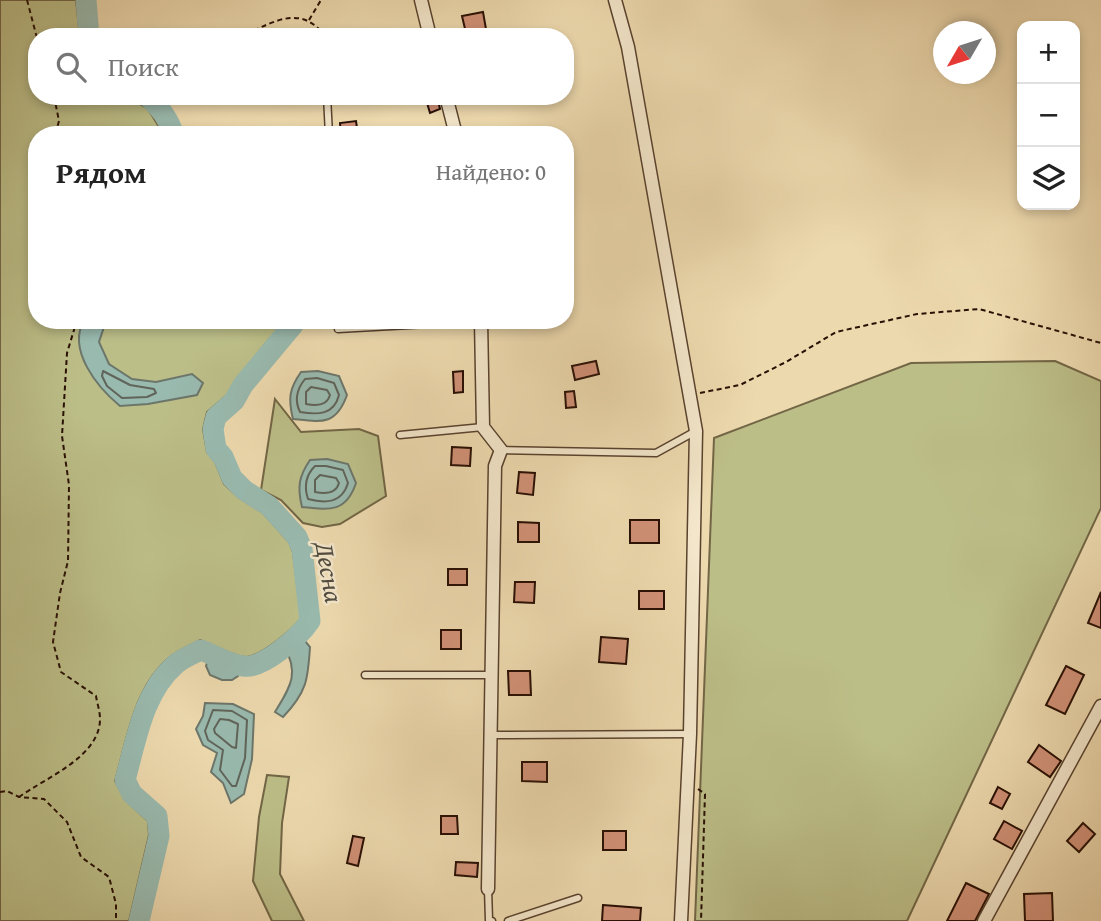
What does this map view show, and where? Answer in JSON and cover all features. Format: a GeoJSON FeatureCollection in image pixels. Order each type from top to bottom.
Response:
{"type":"FeatureCollection","features":[{"type":"Feature","properties":{"kind":"street"},"geometry":{"type":"LineString","coordinates":[[421,0],[428,28]]}},
{"type":"Feature","properties":{"kind":"street"},"geometry":{"type":"LineString","coordinates":[[615,0],[628,47],[696,431],[690,733],[681,921]]}},
{"type":"Feature","properties":{"kind":"street"},"geometry":{"type":"LineString","coordinates":[[448,105],[454,126]]}},
{"type":"Feature","properties":{"kind":"street"},"geometry":{"type":"LineString","coordinates":[[481,329],[483,427],[501,450],[495,466],[488,889]]}},
{"type":"Feature","properties":{"kind":"street"},"geometry":{"type":"LineString","coordinates":[[984,921],[1101,706]]}},
{"type":"Feature","properties":{"kind":"lane"},"geometry":{"type":"LineString","coordinates":[[327,105],[329,126]]}},
{"type":"Feature","properties":{"kind":"lane"},"geometry":{"type":"LineString","coordinates":[[400,435],[483,427]]}},
{"type":"Feature","properties":{"kind":"lane"},"geometry":{"type":"LineString","coordinates":[[501,450],[656,453],[696,431]]}},
{"type":"Feature","properties":{"kind":"lane"},"geometry":{"type":"LineString","coordinates":[[365,675],[491,675]]}},
{"type":"Feature","properties":{"kind":"lane"},"geometry":{"type":"LineString","coordinates":[[490,735],[690,733]]}},
{"type":"Feature","properties":{"kind":"lane"},"geometry":{"type":"LineString","coordinates":[[488,889],[489,920],[492,921]]}},
{"type":"Feature","properties":{"kind":"lane"},"geometry":{"type":"LineString","coordinates":[[508,921],[579,898]]}},
{"type":"Feature","properties":{"kind":"path"},"geometry":{"type":"LineString","coordinates":[[27,0],[34,28]]}},
{"type":"Feature","properties":{"kind":"path"},"geometry":{"type":"LineString","coordinates":[[308,21],[321,0]]}},
{"type":"Feature","properties":{"kind":"path"},"geometry":{"type":"LineString","coordinates":[[260,28],[289,16],[308,21],[316,28]]}},
{"type":"Feature","properties":{"kind":"path"},"geometry":{"type":"LineString","coordinates":[[56,105],[60,121],[58,126]]}},
{"type":"Feature","properties":{"kind":"path"},"geometry":{"type":"LineString","coordinates":[[688,395],[740,385],[836,332],[917,314],[979,309],[1101,343]]}},
{"type":"Feature","properties":{"kind":"path"},"geometry":{"type":"LineString","coordinates":[[19,797],[40,781],[73,764],[93,743],[100,720],[96,696],[61,671],[53,642],[68,561],[69,485],[62,436],[67,353],[74,329]]}},
{"type":"Feature","properties":{"kind":"path"},"geometry":{"type":"LineString","coordinates":[[688,782],[705,794],[701,921]]}},
{"type":"Feature","properties":{"kind":"path"},"geometry":{"type":"LineString","coordinates":[[0,792],[44,799],[67,822],[81,857],[109,877],[116,904],[116,921]]}},
{"type":"Feature","properties":{"kind":"green space"},"geometry":{"type":"Polygon","coordinates":[[[0,0],[76,0],[79,28],[28,28],[28,105],[142,105],[148,109],[158,126],[28,126],[28,329],[278,329],[276,331],[285,335],[280,340],[270,338],[227,395],[207,412],[203,429],[207,452],[215,462],[224,484],[263,513],[289,542],[293,552],[301,618],[276,641],[247,657],[200,640],[171,656],[148,682],[128,731],[115,781],[125,800],[148,821],[149,835],[129,921],[0,921],[0,0]]]}},
{"type":"Feature","properties":{"kind":"green space"},"geometry":{"type":"Polygon","coordinates":[[[1055,361],[1101,381],[1101,508],[907,921],[695,921],[714,438],[911,363],[1055,361]]]}},
{"type":"Feature","properties":{"kind":"green space"},"geometry":{"type":"Polygon","coordinates":[[[275,399],[301,432],[359,429],[378,436],[386,496],[340,524],[322,527],[303,523],[281,500],[261,490],[275,399]]]}},
{"type":"Feature","properties":{"kind":"green space"},"geometry":{"type":"Polygon","coordinates":[[[267,775],[289,777],[282,823],[280,874],[304,921],[272,921],[253,881],[259,817],[267,775]]]}},
{"type":"Feature","properties":{"kind":"water"},"geometry":{"type":"Polygon","coordinates":[[[81,329],[103,329],[99,342],[109,364],[132,379],[156,382],[192,374],[203,383],[197,395],[120,406],[102,389],[87,367],[79,343],[81,329]]]}},
{"type":"Feature","properties":{"kind":"water"},"geometry":{"type":"Polygon","coordinates":[[[318,371],[339,376],[347,395],[343,405],[326,420],[293,419],[290,400],[294,384],[301,372],[318,371]]]}},
{"type":"Feature","properties":{"kind":"water"},"geometry":{"type":"Polygon","coordinates":[[[327,459],[348,464],[356,483],[352,493],[342,505],[328,509],[302,507],[299,488],[303,471],[310,460],[327,459]]]}},
{"type":"Feature","properties":{"kind":"water"},"geometry":{"type":"Polygon","coordinates":[[[300,635],[310,647],[307,677],[302,692],[283,717],[275,712],[289,688],[292,673],[284,646],[300,635]]]}},
{"type":"Feature","properties":{"kind":"water"},"geometry":{"type":"Polygon","coordinates":[[[210,654],[243,666],[238,676],[232,680],[222,680],[210,675],[206,666],[210,654]]]}},
{"type":"Feature","properties":{"kind":"water"},"geometry":{"type":"Polygon","coordinates":[[[205,703],[233,704],[254,714],[252,759],[244,794],[231,803],[223,783],[211,772],[217,753],[203,745],[196,729],[203,716],[205,703]]]}},
{"type":"Feature","properties":{"kind":"building"},"geometry":{"type":"Polygon","coordinates":[[[483,12],[486,28],[465,28],[462,16],[483,12]]]}},
{"type":"Feature","properties":{"kind":"building"},"geometry":{"type":"Polygon","coordinates":[[[428,105],[439,105],[440,109],[430,113],[428,105]]]}},
{"type":"Feature","properties":{"kind":"building"},"geometry":{"type":"Polygon","coordinates":[[[356,121],[357,126],[340,126],[340,123],[356,121]]]}},
{"type":"Feature","properties":{"kind":"building"},"geometry":{"type":"Polygon","coordinates":[[[596,361],[599,374],[575,380],[572,366],[596,361]]]}},
{"type":"Feature","properties":{"kind":"building"},"geometry":{"type":"Polygon","coordinates":[[[463,371],[463,392],[454,393],[453,372],[463,371]]]}},
{"type":"Feature","properties":{"kind":"building"},"geometry":{"type":"Polygon","coordinates":[[[574,391],[576,407],[566,408],[565,392],[574,391]]]}},
{"type":"Feature","properties":{"kind":"building"},"geometry":{"type":"Polygon","coordinates":[[[452,447],[471,448],[470,466],[451,465],[452,447]]]}},
{"type":"Feature","properties":{"kind":"building"},"geometry":{"type":"Polygon","coordinates":[[[519,472],[535,473],[533,495],[517,493],[519,472]]]}},
{"type":"Feature","properties":{"kind":"building"},"geometry":{"type":"Polygon","coordinates":[[[630,520],[659,520],[659,543],[630,543],[630,520]]]}},
{"type":"Feature","properties":{"kind":"building"},"geometry":{"type":"Polygon","coordinates":[[[518,522],[539,523],[539,542],[518,542],[518,522]]]}},
{"type":"Feature","properties":{"kind":"building"},"geometry":{"type":"Polygon","coordinates":[[[448,569],[467,569],[467,585],[448,585],[448,569]]]}},
{"type":"Feature","properties":{"kind":"building"},"geometry":{"type":"Polygon","coordinates":[[[515,582],[535,582],[534,603],[514,602],[515,582]]]}},
{"type":"Feature","properties":{"kind":"building"},"geometry":{"type":"Polygon","coordinates":[[[639,591],[664,591],[664,609],[639,609],[639,591]]]}},
{"type":"Feature","properties":{"kind":"building"},"geometry":{"type":"Polygon","coordinates":[[[1101,592],[1101,628],[1088,623],[1101,592]]]}},
{"type":"Feature","properties":{"kind":"building"},"geometry":{"type":"Polygon","coordinates":[[[441,630],[461,630],[461,649],[441,649],[441,630]]]}},
{"type":"Feature","properties":{"kind":"building"},"geometry":{"type":"Polygon","coordinates":[[[601,637],[628,639],[626,664],[599,662],[601,637]]]}},
{"type":"Feature","properties":{"kind":"building"},"geometry":{"type":"Polygon","coordinates":[[[1066,666],[1084,675],[1065,714],[1046,705],[1066,666]]]}},
{"type":"Feature","properties":{"kind":"building"},"geometry":{"type":"Polygon","coordinates":[[[508,671],[530,671],[531,695],[509,695],[508,671]]]}},
{"type":"Feature","properties":{"kind":"building"},"geometry":{"type":"Polygon","coordinates":[[[1039,745],[1061,761],[1050,777],[1028,762],[1039,745]]]}},
{"type":"Feature","properties":{"kind":"building"},"geometry":{"type":"Polygon","coordinates":[[[522,762],[547,762],[547,782],[522,781],[522,762]]]}},
{"type":"Feature","properties":{"kind":"building"},"geometry":{"type":"Polygon","coordinates":[[[998,787],[1010,794],[1002,809],[990,803],[998,787]]]}},
{"type":"Feature","properties":{"kind":"building"},"geometry":{"type":"Polygon","coordinates":[[[441,816],[457,816],[458,834],[441,834],[441,816]]]}},
{"type":"Feature","properties":{"kind":"building"},"geometry":{"type":"Polygon","coordinates":[[[1004,821],[1022,831],[1012,849],[994,839],[1004,821]]]}},
{"type":"Feature","properties":{"kind":"building"},"geometry":{"type":"Polygon","coordinates":[[[1083,823],[1095,834],[1079,852],[1067,841],[1083,823]]]}},
{"type":"Feature","properties":{"kind":"building"},"geometry":{"type":"Polygon","coordinates":[[[603,831],[626,831],[626,850],[603,850],[603,831]]]}},
{"type":"Feature","properties":{"kind":"building"},"geometry":{"type":"Polygon","coordinates":[[[353,836],[364,838],[358,866],[347,863],[353,836]]]}},
{"type":"Feature","properties":{"kind":"building"},"geometry":{"type":"Polygon","coordinates":[[[456,862],[478,863],[477,877],[455,875],[456,862]]]}},
{"type":"Feature","properties":{"kind":"building"},"geometry":{"type":"Polygon","coordinates":[[[966,883],[989,894],[975,921],[947,921],[966,883]]]}},
{"type":"Feature","properties":{"kind":"building"},"geometry":{"type":"Polygon","coordinates":[[[1052,893],[1053,921],[1025,921],[1024,894],[1052,893]]]}},
{"type":"Feature","properties":{"kind":"building"},"geometry":{"type":"Polygon","coordinates":[[[603,905],[641,908],[640,921],[602,921],[603,905]]]}},
{"type":"Feature","properties":{"kind":"waterway","name":"Десна"},"geometry":{"type":"LineString","coordinates":[[86,0],[88,28]]}},
{"type":"Feature","properties":{"kind":"waterway","name":"Десна"},"geometry":{"type":"LineString","coordinates":[[157,105],[170,126]]}},
{"type":"Feature","properties":{"kind":"waterway","name":"Десна"},"geometry":{"type":"LineString","coordinates":[[139,921],[159,836],[157,816],[132,794],[125,780],[142,718],[156,688],[176,664],[201,650],[238,665],[251,666],[260,663],[289,643],[310,621],[302,549],[297,537],[269,506],[244,490],[232,478],[223,457],[216,449],[213,429],[216,417],[234,401],[243,385],[290,329]]}}]}
